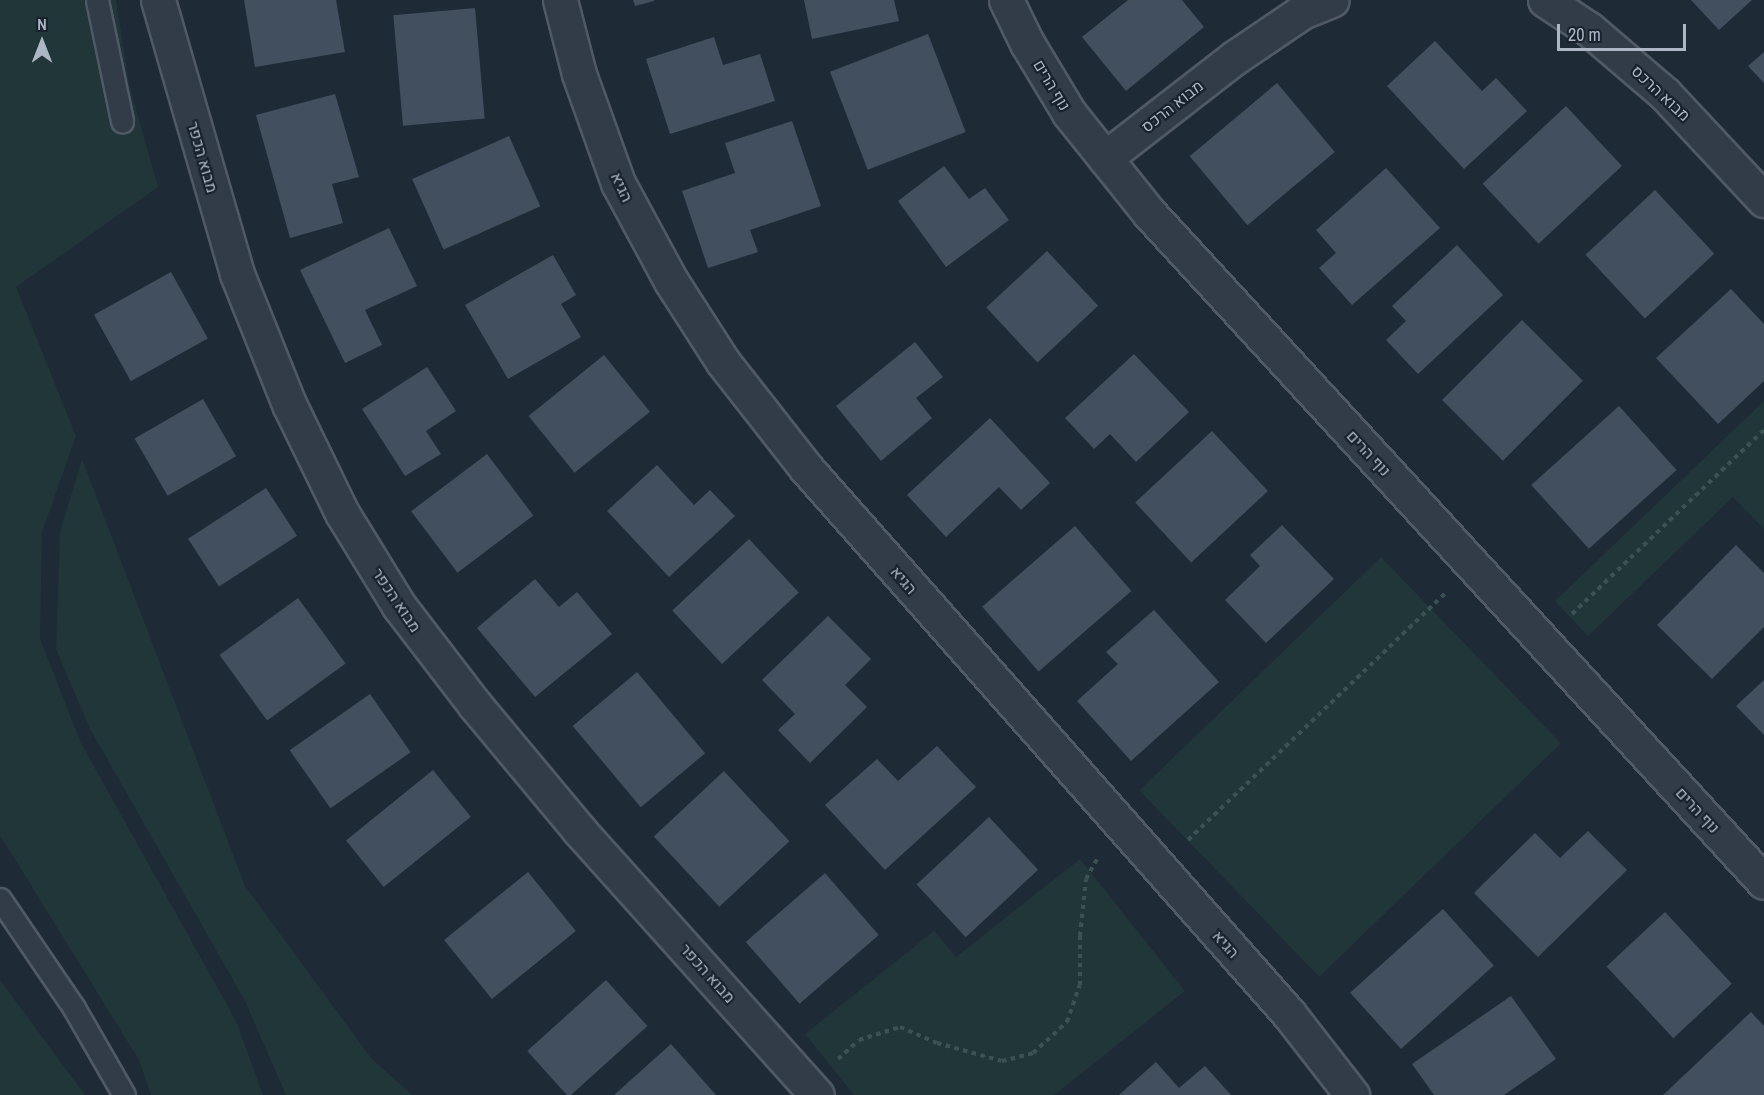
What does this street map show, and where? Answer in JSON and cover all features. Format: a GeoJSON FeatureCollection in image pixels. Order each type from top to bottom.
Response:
{"type":"FeatureCollection","features":[{"type":"Feature","properties":{"kind":"street","name":"מבוא הכפר"},"geometry":{"type":"LineString","coordinates":[[158,0],[237,274],[289,404],[342,513],[399,606],[475,705],[579,830],[813,1091]]}},
{"type":"Feature","properties":{"kind":"street","name":"הגיא"},"geometry":{"type":"LineString","coordinates":[[560,0],[579,74],[618,183],[671,281],[723,362],[806,468],[1289,1014],[1352,1095]]}},
{"type":"Feature","properties":{"kind":"street","name":"נוף הרים"},"geometry":{"type":"LineString","coordinates":[[1006,0],[1027,43],[1069,113],[1149,214],[1764,882]]}},
{"type":"Feature","properties":{"kind":"street","name":"מבוא הרכס"},"geometry":{"type":"LineString","coordinates":[[1105,159],[1234,58],[1302,12],[1332,0]]}},
{"type":"Feature","properties":{"kind":"street","name":"מבוא הרכס"},"geometry":{"type":"LineString","coordinates":[[1545,0],[1589,30],[1665,94],[1764,200]]}},
{"type":"Feature","properties":{"kind":"lane"},"geometry":{"type":"LineString","coordinates":[[97,0],[122,121]]}},
{"type":"Feature","properties":{"kind":"lane"},"geometry":{"type":"LineString","coordinates":[[0,899],[74,1008],[124,1095]]}},
{"type":"Feature","properties":{"kind":"path"},"geometry":{"type":"LineString","coordinates":[[1543,642],[1764,430]]}},
{"type":"Feature","properties":{"kind":"path"},"geometry":{"type":"LineString","coordinates":[[1159,868],[1473,566]]}},
{"type":"Feature","properties":{"kind":"path"},"geometry":{"type":"LineString","coordinates":[[813,1091],[859,1040],[900,1027],[937,1043],[1002,1061],[1033,1053],[1067,1022],[1080,985],[1080,936],[1086,879],[1119,823]]}},
{"type":"Feature","properties":{"kind":"green space"},"geometry":{"type":"Polygon","coordinates":[[[0,0],[116,0],[129,84],[158,187],[16,287],[76,436],[42,532],[40,639],[81,743],[236,1021],[263,1095],[151,1095],[139,1060],[0,835],[0,0]]]}},
{"type":"Feature","properties":{"kind":"green space"},"geometry":{"type":"Polygon","coordinates":[[[1764,401],[1764,529],[1733,497],[1588,636],[1555,601],[1764,401]]]}},
{"type":"Feature","properties":{"kind":"green space"},"geometry":{"type":"Polygon","coordinates":[[[82,459],[245,886],[371,1058],[412,1095],[286,1095],[244,999],[89,727],[56,649],[60,532],[82,459]]]}},
{"type":"Feature","properties":{"kind":"green space"},"geometry":{"type":"Polygon","coordinates":[[[1381,557],[1561,743],[1319,977],[1139,790],[1381,557]]]}},
{"type":"Feature","properties":{"kind":"green space"},"geometry":{"type":"Polygon","coordinates":[[[1080,859],[1185,991],[1054,1095],[854,1095],[805,1034],[934,931],[956,957],[1080,859]]]}},
{"type":"Feature","properties":{"kind":"green space"},"geometry":{"type":"Polygon","coordinates":[[[0,980],[85,1095],[0,1095],[0,980]]]}},
{"type":"Feature","properties":{"kind":"building"},"geometry":{"type":"Polygon","coordinates":[[[244,0],[336,0],[345,52],[255,67],[244,0]]]}},
{"type":"Feature","properties":{"kind":"building"},"geometry":{"type":"Polygon","coordinates":[[[633,0],[654,0],[654,1],[635,6],[633,0]]]}},
{"type":"Feature","properties":{"kind":"building"},"geometry":{"type":"Polygon","coordinates":[[[804,0],[894,0],[899,21],[812,39],[804,0]]]}},
{"type":"Feature","properties":{"kind":"building"},"geometry":{"type":"Polygon","coordinates":[[[1128,0],[1182,0],[1204,27],[1126,91],[1082,37],[1128,0]]]}},
{"type":"Feature","properties":{"kind":"building"},"geometry":{"type":"Polygon","coordinates":[[[1691,0],[1752,0],[1719,30],[1691,0]]]}},
{"type":"Feature","properties":{"kind":"building"},"geometry":{"type":"Polygon","coordinates":[[[475,8],[485,119],[403,126],[393,15],[475,8]]]}},
{"type":"Feature","properties":{"kind":"building"},"geometry":{"type":"Polygon","coordinates":[[[928,34],[966,132],[868,170],[830,72],[928,34]]]}},
{"type":"Feature","properties":{"kind":"building"},"geometry":{"type":"Polygon","coordinates":[[[714,37],[723,65],[760,54],[775,101],[670,134],[646,59],[714,37]]]}},
{"type":"Feature","properties":{"kind":"building"},"geometry":{"type":"Polygon","coordinates":[[[1435,41],[1482,91],[1496,78],[1527,111],[1464,169],[1387,86],[1435,41]]]}},
{"type":"Feature","properties":{"kind":"building"},"geometry":{"type":"Polygon","coordinates":[[[1764,52],[1764,83],[1748,66],[1764,52]]]}},
{"type":"Feature","properties":{"kind":"building"},"geometry":{"type":"Polygon","coordinates":[[[1277,83],[1335,152],[1248,225],[1190,156],[1277,83]]]}},
{"type":"Feature","properties":{"kind":"building"},"geometry":{"type":"Polygon","coordinates":[[[335,94],[359,177],[332,184],[343,223],[290,238],[256,115],[335,94]]]}},
{"type":"Feature","properties":{"kind":"building"},"geometry":{"type":"Polygon","coordinates":[[[1566,106],[1622,166],[1539,244],[1483,184],[1566,106]]]}},
{"type":"Feature","properties":{"kind":"building"},"geometry":{"type":"Polygon","coordinates":[[[792,121],[821,206],[750,230],[758,252],[708,268],[682,191],[735,173],[725,143],[792,121]]]}},
{"type":"Feature","properties":{"kind":"building"},"geometry":{"type":"Polygon","coordinates":[[[509,136],[540,206],[443,249],[412,179],[509,136]]]}},
{"type":"Feature","properties":{"kind":"building"},"geometry":{"type":"Polygon","coordinates":[[[944,166],[969,199],[985,188],[1009,220],[946,267],[898,201],[944,166]]]}},
{"type":"Feature","properties":{"kind":"building"},"geometry":{"type":"Polygon","coordinates":[[[1386,168],[1440,228],[1352,305],[1319,268],[1336,253],[1316,230],[1386,168]]]}},
{"type":"Feature","properties":{"kind":"building"},"geometry":{"type":"Polygon","coordinates":[[[1655,190],[1714,254],[1645,318],[1586,255],[1655,190]]]}},
{"type":"Feature","properties":{"kind":"building"},"geometry":{"type":"Polygon","coordinates":[[[389,228],[417,286],[365,310],[382,345],[345,363],[300,270],[389,228]]]}},
{"type":"Feature","properties":{"kind":"building"},"geometry":{"type":"Polygon","coordinates":[[[1457,245],[1503,295],[1418,374],[1386,340],[1406,321],[1392,306],[1457,245]]]}},
{"type":"Feature","properties":{"kind":"building"},"geometry":{"type":"Polygon","coordinates":[[[1047,251],[1098,306],[1037,362],[986,308],[1047,251]]]}},
{"type":"Feature","properties":{"kind":"building"},"geometry":{"type":"Polygon","coordinates":[[[553,255],[576,295],[561,304],[581,337],[508,379],[465,305],[553,255]]]}},
{"type":"Feature","properties":{"kind":"building"},"geometry":{"type":"Polygon","coordinates":[[[171,272],[208,338],[131,381],[94,315],[171,272]]]}},
{"type":"Feature","properties":{"kind":"building"},"geometry":{"type":"Polygon","coordinates":[[[1731,289],[1764,324],[1764,381],[1718,424],[1656,358],[1731,289]]]}},
{"type":"Feature","properties":{"kind":"building"},"geometry":{"type":"Polygon","coordinates":[[[1522,320],[1583,381],[1503,461],[1442,400],[1522,320]]]}},
{"type":"Feature","properties":{"kind":"building"},"geometry":{"type":"Polygon","coordinates":[[[915,342],[943,377],[916,398],[932,418],[881,461],[836,406],[915,342]]]}},
{"type":"Feature","properties":{"kind":"building"},"geometry":{"type":"Polygon","coordinates":[[[1134,354],[1189,412],[1136,462],[1110,434],[1094,449],[1065,418],[1134,354]]]}},
{"type":"Feature","properties":{"kind":"building"},"geometry":{"type":"Polygon","coordinates":[[[604,355],[650,412],[575,473],[529,416],[604,355]]]}},
{"type":"Feature","properties":{"kind":"building"},"geometry":{"type":"Polygon","coordinates":[[[427,367],[456,411],[426,431],[441,454],[405,476],[362,409],[427,367]]]}},
{"type":"Feature","properties":{"kind":"building"},"geometry":{"type":"Polygon","coordinates":[[[203,399],[236,456],[168,496],[135,438],[203,399]]]}},
{"type":"Feature","properties":{"kind":"building"},"geometry":{"type":"Polygon","coordinates":[[[1619,406],[1677,470],[1589,549],[1531,485],[1619,406]]]}},
{"type":"Feature","properties":{"kind":"building"},"geometry":{"type":"Polygon","coordinates":[[[990,418],[1050,483],[1021,510],[999,487],[946,537],[907,495],[990,418]]]}},
{"type":"Feature","properties":{"kind":"building"},"geometry":{"type":"Polygon","coordinates":[[[1212,431],[1268,491],[1191,563],[1135,503],[1212,431]]]}},
{"type":"Feature","properties":{"kind":"building"},"geometry":{"type":"Polygon","coordinates":[[[487,454],[533,515],[457,573],[411,511],[487,454]]]}},
{"type":"Feature","properties":{"kind":"building"},"geometry":{"type":"Polygon","coordinates":[[[657,465],[694,505],[710,490],[735,516],[669,577],[607,511],[657,465]]]}},
{"type":"Feature","properties":{"kind":"building"},"geometry":{"type":"Polygon","coordinates":[[[266,488],[297,536],[219,586],[188,539],[266,488]]]}},
{"type":"Feature","properties":{"kind":"building"},"geometry":{"type":"Polygon","coordinates":[[[1282,525],[1334,579],[1266,643],[1225,600],[1260,566],[1250,555],[1282,525]]]}},
{"type":"Feature","properties":{"kind":"building"},"geometry":{"type":"Polygon","coordinates":[[[1075,526],[1131,591],[1039,672],[982,607],[1075,526]]]}},
{"type":"Feature","properties":{"kind":"building"},"geometry":{"type":"Polygon","coordinates":[[[749,539],[799,592],[722,664],[672,611],[749,539]]]}},
{"type":"Feature","properties":{"kind":"building"},"geometry":{"type":"Polygon","coordinates":[[[1736,545],[1764,573],[1764,627],[1712,679],[1657,625],[1736,545]]]}},
{"type":"Feature","properties":{"kind":"building"},"geometry":{"type":"Polygon","coordinates":[[[535,579],[559,607],[577,592],[612,634],[535,697],[477,628],[535,579]]]}},
{"type":"Feature","properties":{"kind":"building"},"geometry":{"type":"Polygon","coordinates":[[[298,598],[346,664],[267,721],[220,655],[298,598]]]}},
{"type":"Feature","properties":{"kind":"building"},"geometry":{"type":"Polygon","coordinates":[[[1154,610],[1219,682],[1131,761],[1077,701],[1118,664],[1106,652],[1154,610]]]}},
{"type":"Feature","properties":{"kind":"building"},"geometry":{"type":"Polygon","coordinates":[[[828,616],[871,659],[845,685],[867,707],[810,763],[778,730],[795,714],[762,680],[828,616]]]}},
{"type":"Feature","properties":{"kind":"building"},"geometry":{"type":"Polygon","coordinates":[[[637,672],[705,753],[641,807],[573,726],[637,672]]]}},
{"type":"Feature","properties":{"kind":"building"},"geometry":{"type":"Polygon","coordinates":[[[1764,680],[1764,735],[1736,706],[1764,680]]]}},
{"type":"Feature","properties":{"kind":"building"},"geometry":{"type":"Polygon","coordinates":[[[370,694],[411,752],[330,808],[290,750],[370,694]]]}},
{"type":"Feature","properties":{"kind":"building"},"geometry":{"type":"Polygon","coordinates":[[[937,746],[976,787],[885,870],[825,805],[877,759],[898,781],[937,746]]]}},
{"type":"Feature","properties":{"kind":"building"},"geometry":{"type":"Polygon","coordinates":[[[433,770],[471,817],[384,887],[346,840],[433,770]]]}},
{"type":"Feature","properties":{"kind":"building"},"geometry":{"type":"Polygon","coordinates":[[[724,771],[789,841],[719,907],[654,836],[724,771]]]}},
{"type":"Feature","properties":{"kind":"building"},"geometry":{"type":"Polygon","coordinates":[[[989,817],[1038,870],[966,937],[917,885],[989,817]]]}},
{"type":"Feature","properties":{"kind":"building"},"geometry":{"type":"Polygon","coordinates":[[[1588,831],[1627,870],[1538,957],[1474,893],[1535,833],[1560,858],[1588,831]]]}},
{"type":"Feature","properties":{"kind":"building"},"geometry":{"type":"Polygon","coordinates":[[[528,872],[576,931],[492,999],[444,940],[528,872]]]}},
{"type":"Feature","properties":{"kind":"building"},"geometry":{"type":"Polygon","coordinates":[[[825,873],[879,935],[800,1004],[746,942],[825,873]]]}},
{"type":"Feature","properties":{"kind":"building"},"geometry":{"type":"Polygon","coordinates":[[[1443,909],[1494,965],[1401,1049],[1350,993],[1443,909]]]}},
{"type":"Feature","properties":{"kind":"building"},"geometry":{"type":"Polygon","coordinates":[[[1665,912],[1732,984],[1673,1038],[1606,967],[1665,912]]]}},
{"type":"Feature","properties":{"kind":"building"},"geometry":{"type":"Polygon","coordinates":[[[606,980],[647,1026],[571,1095],[567,1095],[527,1051],[606,980]]]}},
{"type":"Feature","properties":{"kind":"building"},"geometry":{"type":"Polygon","coordinates":[[[1511,996],[1556,1059],[1504,1095],[1434,1095],[1412,1064],[1511,996]]]}},
{"type":"Feature","properties":{"kind":"building"},"geometry":{"type":"Polygon","coordinates":[[[1751,1012],[1764,1026],[1764,1095],[1663,1095],[1751,1012]]]}},
{"type":"Feature","properties":{"kind":"building"},"geometry":{"type":"Polygon","coordinates":[[[671,1044],[716,1095],[614,1095],[671,1044]]]}},
{"type":"Feature","properties":{"kind":"building"},"geometry":{"type":"Polygon","coordinates":[[[1156,1062],[1179,1088],[1205,1066],[1231,1095],[1119,1095],[1156,1062]]]}}]}
